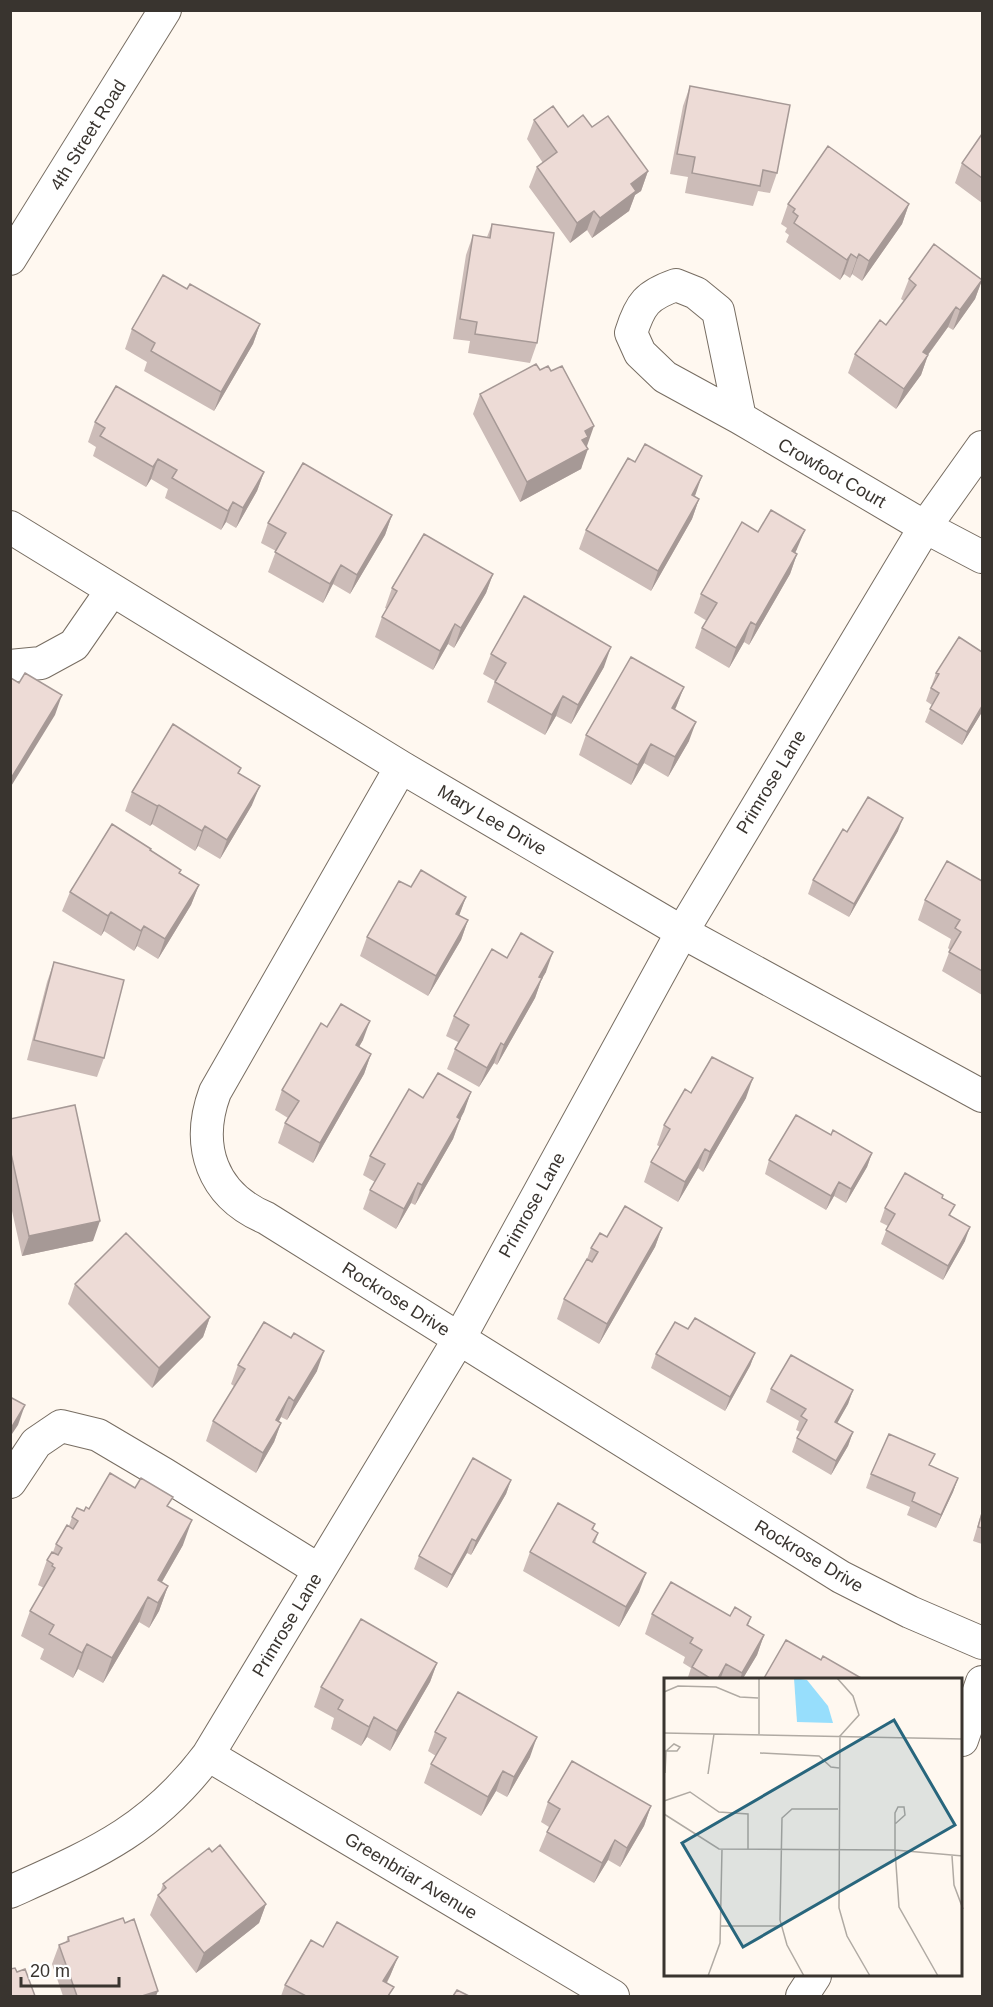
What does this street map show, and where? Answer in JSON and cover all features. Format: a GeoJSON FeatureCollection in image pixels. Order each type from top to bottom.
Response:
{"type":"FeatureCollection","features":[{"type":"Feature","properties":{"kind":"street","name":"4th Street Road"},"geometry":{"type":"LineString","coordinates":[[10,259],[165,10]]}},
{"type":"Feature","properties":{"kind":"street","name":"Crowfoot Court"},"geometry":{"type":"LineString","coordinates":[[740,418],[925,527],[982,557]]}},
{"type":"Feature","properties":{"kind":"street","name":"Primrose Lane"},"geometry":{"type":"LineString","coordinates":[[10,1892],[92,1855],[130,1832],[164,1805],[188,1781],[208,1755],[459,1339],[682,932],[925,527],[982,447]]}},
{"type":"Feature","properties":{"kind":"street","name":"Mary Lee Drive"},"geometry":{"type":"LineString","coordinates":[[10,527],[401,767],[682,932],[982,1096]]}},
{"type":"Feature","properties":{"kind":"street"},"geometry":{"type":"LineString","coordinates":[[10,666],[41,663],[74,645],[112,590]]}},
{"type":"Feature","properties":{"kind":"street","name":"Rockrose Drive"},"geometry":{"type":"LineString","coordinates":[[401,767],[215,1092],[206,1122],[206,1138],[214,1169],[221,1183],[237,1201],[841,1577],[910,1612],[982,1643]]}},
{"type":"Feature","properties":{"kind":"street"},"geometry":{"type":"LineString","coordinates":[[10,1482],[36,1443],[61,1426],[98,1435],[319,1570]]}},
{"type":"Feature","properties":{"kind":"street"},"geometry":{"type":"LineString","coordinates":[[963,1737],[982,1682]]}},
{"type":"Feature","properties":{"kind":"street","name":"Greenbriar Avenue"},"geometry":{"type":"LineString","coordinates":[[208,1755],[613,1996]]}},
{"type":"Feature","properties":{"kind":"street"},"geometry":{"type":"LineString","coordinates":[[802,1996],[814,1977]]}},
{"type":"Feature","properties":{"kind":"building"},"geometry":{"type":"Polygon","coordinates":[[[690,86],[790,105],[777,173],[763,170],[760,186],[692,173],[695,157],[677,154],[690,86]]]}},
{"type":"Feature","properties":{"kind":"building"},"geometry":{"type":"Polygon","coordinates":[[[553,106],[568,127],[583,115],[592,127],[608,116],[648,171],[631,184],[636,191],[600,218],[594,211],[577,223],[537,167],[557,152],[534,120],[553,106]]]}},
{"type":"Feature","properties":{"kind":"building"},"geometry":{"type":"Polygon","coordinates":[[[982,134],[982,178],[962,163],[982,134]]]}},
{"type":"Feature","properties":{"kind":"building"},"geometry":{"type":"Polygon","coordinates":[[[828,146],[909,204],[869,261],[859,254],[857,258],[851,254],[847,260],[794,223],[798,216],[793,212],[795,209],[788,204],[828,146]]]}},
{"type":"Feature","properties":{"kind":"building"},"geometry":{"type":"Polygon","coordinates":[[[492,224],[554,233],[537,343],[475,334],[477,322],[460,319],[473,235],[490,238],[492,224]]]}},
{"type":"Feature","properties":{"kind":"building"},"geometry":{"type":"Polygon","coordinates":[[[934,244],[982,280],[960,310],[956,307],[923,352],[928,355],[904,389],[855,354],[880,320],[886,325],[916,285],[909,279],[934,244]]]}},
{"type":"Feature","properties":{"kind":"building"},"geometry":{"type":"Polygon","coordinates":[[[163,275],[187,289],[190,284],[260,324],[221,392],[151,351],[155,343],[132,329],[163,275]]]}},
{"type":"Feature","properties":{"kind":"building"},"geometry":{"type":"Polygon","coordinates":[[[536,364],[540,370],[548,366],[551,371],[562,366],[594,426],[585,431],[588,437],[582,440],[588,449],[527,482],[480,394],[536,364]]]}},
{"type":"Feature","properties":{"kind":"building"},"geometry":{"type":"Polygon","coordinates":[[[116,386],[264,472],[243,508],[233,502],[228,511],[172,478],[177,470],[158,459],[153,467],[100,436],[105,428],[95,422],[116,386]]]}},
{"type":"Feature","properties":{"kind":"building"},"geometry":{"type":"Polygon","coordinates":[[[645,444],[702,476],[692,495],[699,499],[658,571],[586,530],[628,458],[635,462],[645,444]]]}},
{"type":"Feature","properties":{"kind":"building"},"geometry":{"type":"Polygon","coordinates":[[[303,463],[392,515],[357,575],[341,565],[330,584],[275,552],[286,533],[268,523],[303,463]]]}},
{"type":"Feature","properties":{"kind":"building"},"geometry":{"type":"Polygon","coordinates":[[[771,510],[805,530],[792,551],[797,554],[756,625],[751,622],[736,648],[702,628],[717,603],[701,594],[742,522],[758,532],[771,510]]]}},
{"type":"Feature","properties":{"kind":"building"},"geometry":{"type":"Polygon","coordinates":[[[424,534],[493,574],[461,628],[455,624],[440,651],[382,617],[397,591],[392,588],[424,534]]]}},
{"type":"Feature","properties":{"kind":"building"},"geometry":{"type":"Polygon","coordinates":[[[524,596],[611,647],[578,705],[563,696],[552,715],[495,682],[506,663],[491,654],[524,596]]]}},
{"type":"Feature","properties":{"kind":"building"},"geometry":{"type":"Polygon","coordinates":[[[959,637],[982,652],[982,706],[967,732],[930,709],[939,693],[931,688],[939,674],[936,673],[959,637]]]}},
{"type":"Feature","properties":{"kind":"building"},"geometry":{"type":"Polygon","coordinates":[[[631,657],[684,687],[672,708],[696,722],[675,757],[651,744],[638,765],[586,735],[631,657]]]}},
{"type":"Feature","properties":{"kind":"building"},"geometry":{"type":"Polygon","coordinates":[[[25,673],[62,695],[10,780],[10,680],[11,678],[19,683],[25,673]]]}},
{"type":"Feature","properties":{"kind":"building"},"geometry":{"type":"Polygon","coordinates":[[[173,724],[241,768],[238,773],[260,786],[227,840],[205,826],[202,831],[132,792],[173,724]]]}},
{"type":"Feature","properties":{"kind":"building"},"geometry":{"type":"Polygon","coordinates":[[[868,797],[903,818],[854,904],[813,880],[843,829],[847,832],[868,797]]]}},
{"type":"Feature","properties":{"kind":"building"},"geometry":{"type":"Polygon","coordinates":[[[112,824],[181,870],[179,873],[199,885],[165,939],[144,926],[141,931],[111,912],[108,916],[70,892],[112,824]]]}},
{"type":"Feature","properties":{"kind":"building"},"geometry":{"type":"Polygon","coordinates":[[[947,861],[982,881],[982,971],[949,952],[961,932],[955,928],[960,920],[925,900],[947,861]]]}},
{"type":"Feature","properties":{"kind":"building"},"geometry":{"type":"Polygon","coordinates":[[[421,870],[466,897],[456,914],[468,920],[436,976],[367,937],[399,881],[411,887],[421,870]]]}},
{"type":"Feature","properties":{"kind":"building"},"geometry":{"type":"Polygon","coordinates":[[[521,933],[553,952],[539,977],[542,978],[504,1045],[501,1043],[487,1068],[455,1049],[469,1025],[454,1016],[492,949],[507,958],[521,933]]]}},
{"type":"Feature","properties":{"kind":"building"},"geometry":{"type":"Polygon","coordinates":[[[54,962],[124,980],[104,1058],[34,1040],[54,962]]]}},
{"type":"Feature","properties":{"kind":"building"},"geometry":{"type":"Polygon","coordinates":[[[341,1004],[370,1021],[356,1045],[371,1054],[320,1143],[285,1123],[299,1101],[282,1090],[321,1023],[327,1027],[341,1004]]]}},
{"type":"Feature","properties":{"kind":"building"},"geometry":{"type":"Polygon","coordinates":[[[712,1057],[753,1078],[710,1152],[705,1149],[685,1182],[651,1162],[670,1129],[664,1125],[685,1089],[691,1093],[712,1057]]]}},
{"type":"Feature","properties":{"kind":"building"},"geometry":{"type":"Polygon","coordinates":[[[438,1073],[471,1092],[457,1117],[460,1119],[422,1185],[418,1183],[404,1209],[370,1190],[385,1164],[370,1156],[409,1089],[423,1098],[438,1073]]]}},
{"type":"Feature","properties":{"kind":"building"},"geometry":{"type":"Polygon","coordinates":[[[75,1105],[100,1221],[29,1236],[10,1149],[10,1119],[75,1105]]]}},
{"type":"Feature","properties":{"kind":"building"},"geometry":{"type":"Polygon","coordinates":[[[796,1115],[831,1135],[833,1130],[872,1153],[851,1189],[839,1182],[831,1196],[769,1160],[796,1115]]]}},
{"type":"Feature","properties":{"kind":"building"},"geometry":{"type":"Polygon","coordinates":[[[905,1173],[943,1195],[942,1198],[955,1205],[949,1215],[970,1227],[948,1266],[886,1230],[895,1214],[885,1208],[905,1173]]]}},
{"type":"Feature","properties":{"kind":"building"},"geometry":{"type":"Polygon","coordinates":[[[625,1206],[662,1228],[607,1324],[564,1299],[587,1259],[592,1262],[598,1252],[591,1248],[600,1233],[607,1237],[625,1206]]]}},
{"type":"Feature","properties":{"kind":"building"},"geometry":{"type":"Polygon","coordinates":[[[126,1233],[210,1317],[159,1368],[75,1284],[126,1233]]]}},
{"type":"Feature","properties":{"kind":"building"},"geometry":{"type":"Polygon","coordinates":[[[695,1318],[755,1353],[730,1397],[656,1354],[675,1322],[688,1329],[695,1318]]]}},
{"type":"Feature","properties":{"kind":"building"},"geometry":{"type":"Polygon","coordinates":[[[264,1322],[291,1338],[294,1333],[324,1351],[294,1401],[289,1397],[276,1420],[281,1423],[263,1453],[213,1421],[245,1369],[238,1365],[264,1322]]]}},
{"type":"Feature","properties":{"kind":"building"},"geometry":{"type":"Polygon","coordinates":[[[791,1355],[853,1390],[835,1422],[853,1432],[836,1461],[797,1438],[807,1420],[801,1416],[806,1409],[771,1389],[791,1355]]]}},
{"type":"Feature","properties":{"kind":"building"},"geometry":{"type":"Polygon","coordinates":[[[10,1397],[25,1405],[10,1430],[10,1397]]]}},
{"type":"Feature","properties":{"kind":"building"},"geometry":{"type":"Polygon","coordinates":[[[889,1434],[935,1454],[929,1465],[958,1478],[941,1515],[912,1501],[915,1493],[871,1474],[889,1434]]]}},
{"type":"Feature","properties":{"kind":"building"},"geometry":{"type":"Polygon","coordinates":[[[473,1458],[511,1480],[476,1541],[472,1539],[452,1575],[419,1556],[473,1458]]]}},
{"type":"Feature","properties":{"kind":"building"},"geometry":{"type":"Polygon","coordinates":[[[110,1473],[135,1488],[141,1478],[173,1497],[167,1506],[192,1520],[158,1580],[168,1586],[158,1603],[148,1597],[112,1658],[87,1644],[82,1653],[49,1634],[54,1625],[30,1611],[55,1568],[47,1560],[52,1552],[58,1555],[62,1548],[56,1544],[67,1525],[73,1529],[78,1521],[72,1517],[77,1508],[84,1511],[86,1507],[89,1509],[110,1473]]]}},
{"type":"Feature","properties":{"kind":"building"},"geometry":{"type":"Polygon","coordinates":[[[558,1503],[595,1524],[592,1529],[598,1533],[593,1542],[646,1573],[626,1607],[530,1552],[558,1503]]]}},
{"type":"Feature","properties":{"kind":"building"},"geometry":{"type":"Polygon","coordinates":[[[982,1513],[982,1528],[978,1527],[982,1513]]]}},
{"type":"Feature","properties":{"kind":"building"},"geometry":{"type":"Polygon","coordinates":[[[671,1582],[730,1616],[735,1607],[751,1617],[747,1625],[764,1635],[742,1673],[726,1664],[718,1678],[710,1678],[692,1667],[702,1650],[690,1643],[693,1638],[652,1614],[671,1582]]]}},
{"type":"Feature","properties":{"kind":"building"},"geometry":{"type":"Polygon","coordinates":[[[361,1619],[437,1663],[397,1731],[374,1717],[369,1727],[338,1709],[343,1700],[321,1687],[361,1619]]]}},
{"type":"Feature","properties":{"kind":"building"},"geometry":{"type":"Polygon","coordinates":[[[786,1640],[821,1660],[823,1656],[861,1678],[764,1678],[786,1640]]]}},
{"type":"Feature","properties":{"kind":"building"},"geometry":{"type":"Polygon","coordinates":[[[458,1692],[537,1737],[514,1777],[503,1771],[488,1797],[431,1764],[446,1738],[435,1732],[458,1692]]]}},
{"type":"Feature","properties":{"kind":"building"},"geometry":{"type":"Polygon","coordinates":[[[572,1761],[651,1806],[627,1848],[615,1840],[602,1863],[547,1832],[560,1809],[548,1802],[572,1761]]]}},
{"type":"Feature","properties":{"kind":"building"},"geometry":{"type":"Polygon","coordinates":[[[220,1845],[266,1904],[204,1953],[158,1895],[166,1888],[163,1884],[209,1848],[212,1852],[220,1845]]]}},
{"type":"Feature","properties":{"kind":"building"},"geometry":{"type":"Polygon","coordinates":[[[123,1918],[125,1923],[134,1919],[158,1991],[142,1996],[77,1996],[59,1945],[69,1941],[68,1937],[123,1918]]]}},
{"type":"Feature","properties":{"kind":"building"},"geometry":{"type":"Polygon","coordinates":[[[337,1922],[398,1957],[383,1981],[394,1987],[388,1996],[306,1996],[285,1985],[311,1940],[323,1947],[337,1922]]]}},
{"type":"Feature","properties":{"kind":"building"},"geometry":{"type":"Polygon","coordinates":[[[15,1968],[17,1972],[25,1969],[35,1996],[10,1996],[10,1969],[15,1968]]]}},
{"type":"Feature","properties":{"kind":"building"},"geometry":{"type":"Polygon","coordinates":[[[457,1990],[469,1996],[453,1996],[457,1990]]]}}]}
